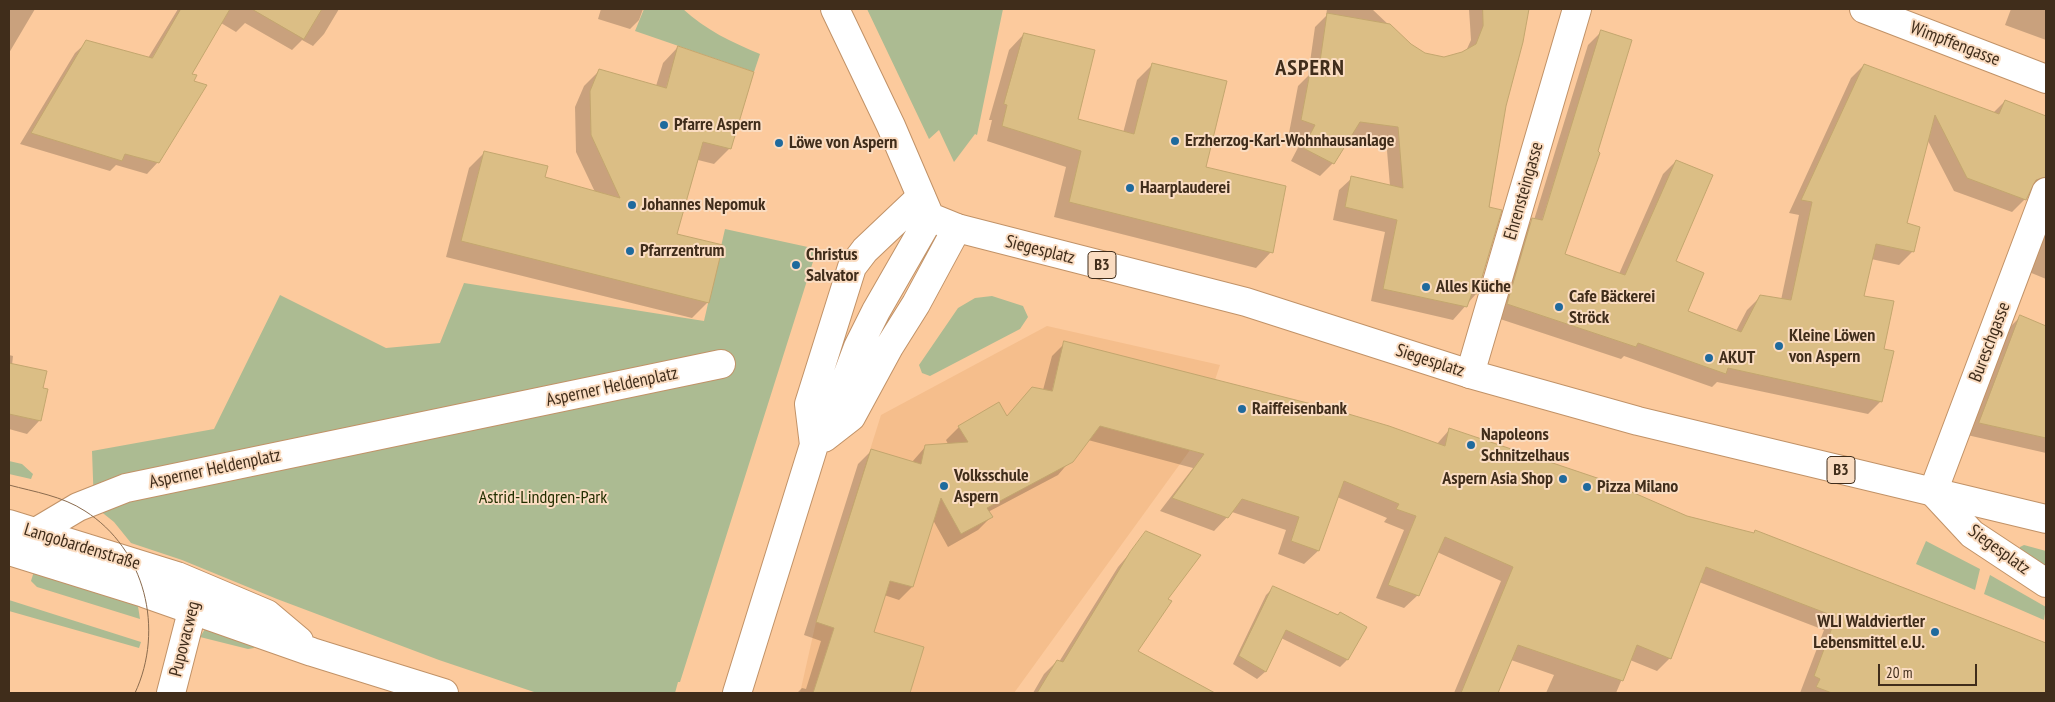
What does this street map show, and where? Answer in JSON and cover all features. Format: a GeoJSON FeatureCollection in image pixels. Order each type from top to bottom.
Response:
{"type":"FeatureCollection","features":[{"type":"Feature","properties":{"kind":"street"},"geometry":{"type":"LineString","coordinates":[[737,693],[814,445],[834,411],[858,347],[925,207],[891,126],[835,9]]}},
{"type":"Feature","properties":{"kind":"street","name":"Ehrensteingasse"},"geometry":{"type":"LineString","coordinates":[[1470,374],[1577,9]]}},
{"type":"Feature","properties":{"kind":"street","name":"Wimpffengasse"},"geometry":{"type":"LineString","coordinates":[[1864,9],[2046,79]]}},
{"type":"Feature","properties":{"kind":"street","name":"Bureschgasse"},"geometry":{"type":"LineString","coordinates":[[1933,492],[2046,192]]}},
{"type":"Feature","properties":{"kind":"street"},"geometry":{"type":"LineString","coordinates":[[814,445],[809,404],[852,267],[865,250],[925,207]]}},
{"type":"Feature","properties":{"kind":"street","name":"Siegesplatz"},"geometry":{"type":"LineString","coordinates":[[925,207],[957,228],[1246,302],[1470,374],[1638,421],[2046,519]]}},
{"type":"Feature","properties":{"kind":"street"},"geometry":{"type":"LineString","coordinates":[[814,445],[851,417],[957,228]]}},
{"type":"Feature","properties":{"kind":"street","name":"Asperner Heldenplatz"},"geometry":{"type":"LineString","coordinates":[[24,546],[78,507],[126,488],[720,364]]}},
{"type":"Feature","properties":{"kind":"street","name":"Siegesplatz"},"geometry":{"type":"LineString","coordinates":[[1933,492],[1972,534],[2046,584]]}},
{"type":"Feature","properties":{"kind":"street","name":"Langobardenstraße"},"geometry":{"type":"LineString","coordinates":[[9,524],[24,546],[156,569],[198,585]]}},
{"type":"Feature","properties":{"kind":"street"},"geometry":{"type":"LineString","coordinates":[[24,546],[191,611],[312,652],[444,693]]}},
{"type":"Feature","properties":{"kind":"street"},"geometry":{"type":"LineString","coordinates":[[198,585],[267,614],[312,652]]}},
{"type":"Feature","properties":{"kind":"street","name":"Pupovacweg"},"geometry":{"type":"LineString","coordinates":[[172,693],[198,585]]}},
{"type":"Feature","properties":{"kind":"shaded area"},"geometry":{"type":"Polygon","coordinates":[[[1047,326],[1220,365],[1193,446],[1014,693],[800,693],[816,622],[881,415],[1047,326]]]}},
{"type":"Feature","properties":{"kind":"green space"},"geometry":{"type":"Polygon","coordinates":[[[644,9],[683,9],[719,35],[760,54],[754,72],[635,31],[644,9]]]}},
{"type":"Feature","properties":{"kind":"green space"},"geometry":{"type":"Polygon","coordinates":[[[867,9],[1003,9],[977,135],[975,134],[954,162],[939,130],[929,139],[867,9]]]}},
{"type":"Feature","properties":{"kind":"green space","name":"Astrid-Lindgren-Park"},"geometry":{"type":"Polygon","coordinates":[[[725,229],[817,249],[675,693],[537,693],[439,660],[277,599],[182,560],[131,543],[114,522],[94,506],[92,451],[214,429],[280,295],[386,348],[440,343],[464,283],[704,321],[725,229]]]}},
{"type":"Feature","properties":{"kind":"green space"},"geometry":{"type":"Polygon","coordinates":[[[992,296],[1023,306],[1028,317],[1020,329],[930,376],[922,373],[919,365],[958,308],[975,298],[992,296]]]}},
{"type":"Feature","properties":{"kind":"green space"},"geometry":{"type":"Polygon","coordinates":[[[9,461],[22,464],[33,474],[31,479],[9,474],[9,461]]]}},
{"type":"Feature","properties":{"kind":"green space"},"geometry":{"type":"Polygon","coordinates":[[[1926,541],[1980,569],[1975,590],[1916,564],[1926,541]]]}},
{"type":"Feature","properties":{"kind":"green space"},"geometry":{"type":"Polygon","coordinates":[[[2024,545],[2046,551],[2046,568],[2020,550],[2020,547],[2024,545]]]}},
{"type":"Feature","properties":{"kind":"green space"},"geometry":{"type":"Polygon","coordinates":[[[35,568],[137,600],[140,619],[37,587],[31,581],[35,568]]]}},
{"type":"Feature","properties":{"kind":"green space"},"geometry":{"type":"Polygon","coordinates":[[[1990,575],[2046,607],[2044,620],[1984,594],[1990,575]]]}},
{"type":"Feature","properties":{"kind":"green space"},"geometry":{"type":"Polygon","coordinates":[[[9,600],[141,642],[139,648],[9,611],[9,600]]]}},
{"type":"Feature","properties":{"kind":"green space"},"geometry":{"type":"Polygon","coordinates":[[[205,629],[256,644],[254,648],[248,649],[200,637],[205,629]]]}},
{"type":"Feature","properties":{"kind":"building"},"geometry":{"type":"Polygon","coordinates":[[[181,9],[230,9],[192,74],[197,75],[194,81],[207,85],[159,163],[125,154],[122,161],[31,133],[86,40],[152,58],[181,9]]]}},
{"type":"Feature","properties":{"kind":"building"},"geometry":{"type":"Polygon","coordinates":[[[252,9],[322,9],[304,39],[252,9]]]}},
{"type":"Feature","properties":{"kind":"building"},"geometry":{"type":"Polygon","coordinates":[[[1483,9],[1529,9],[1523,42],[1506,106],[1489,207],[1502,210],[1477,294],[1472,293],[1467,307],[1383,289],[1397,220],[1345,207],[1351,176],[1403,188],[1398,127],[1360,122],[1334,164],[1303,148],[1315,125],[1301,120],[1310,72],[1318,75],[1327,13],[1390,24],[1411,44],[1425,53],[1444,57],[1462,52],[1476,44],[1483,26],[1483,9]]]}},
{"type":"Feature","properties":{"kind":"building"},"geometry":{"type":"Polygon","coordinates":[[[1601,30],[1632,40],[1598,151],[1600,153],[1565,254],[1625,275],[1676,160],[1713,175],[1676,261],[1704,273],[1688,311],[1741,332],[1760,295],[1791,300],[1812,202],[1801,200],[1864,64],[1999,114],[2005,100],[2046,116],[2046,177],[2036,180],[2026,200],[1967,178],[1935,115],[1907,223],[1920,227],[1914,252],[1876,244],[1864,296],[1894,301],[1884,349],[1894,351],[1882,402],[1728,368],[1726,374],[1638,343],[1636,347],[1507,304],[1532,218],[1542,220],[1601,30]]]}},
{"type":"Feature","properties":{"kind":"building","name":"Erzherzog-Karl-Wohnhausanlage"},"geometry":{"type":"Polygon","coordinates":[[[1024,33],[1095,50],[1078,119],[1134,134],[1152,63],[1227,81],[1206,167],[1286,186],[1273,253],[1069,202],[1081,151],[1002,126],[1007,105],[1004,104],[1024,33]]]}},
{"type":"Feature","properties":{"kind":"building"},"geometry":{"type":"Polygon","coordinates":[[[678,46],[754,72],[731,149],[703,142],[677,234],[723,245],[709,303],[461,241],[484,151],[548,166],[545,177],[620,198],[591,135],[590,91],[599,69],[666,88],[678,46]]]}},
{"type":"Feature","properties":{"kind":"building"},"geometry":{"type":"Polygon","coordinates":[[[2020,315],[2046,326],[2046,438],[1979,423],[2020,315]]]}},
{"type":"Feature","properties":{"kind":"building"},"geometry":{"type":"Polygon","coordinates":[[[1064,341],[1335,410],[1389,426],[1445,446],[1449,428],[1609,482],[1687,516],[1754,533],[1755,530],[2046,643],[2046,693],[1832,693],[1816,687],[1820,679],[1814,676],[1836,617],[1706,567],[1671,659],[1637,645],[1623,681],[1518,645],[1498,693],[1461,693],[1513,567],[1445,537],[1419,596],[1388,585],[1416,516],[1396,509],[1399,504],[1344,481],[1319,551],[1291,541],[1299,517],[1242,499],[1228,518],[1172,498],[1204,454],[1100,426],[1073,462],[987,508],[993,517],[961,534],[941,498],[913,587],[890,581],[874,632],[924,647],[910,693],[813,693],[834,628],[816,622],[871,449],[921,464],[925,445],[968,442],[958,426],[999,402],[1007,416],[1032,387],[1052,391],[1064,341]]]}},
{"type":"Feature","properties":{"kind":"building"},"geometry":{"type":"Polygon","coordinates":[[[9,363],[47,371],[43,388],[48,389],[41,421],[9,414],[9,363]]]}},
{"type":"Feature","properties":{"kind":"building"},"geometry":{"type":"Polygon","coordinates":[[[1146,531],[1201,555],[1168,599],[1172,601],[1138,651],[1215,693],[1037,693],[1057,660],[1063,662],[1130,552],[1146,531]]]}},
{"type":"Feature","properties":{"kind":"building"},"geometry":{"type":"Polygon","coordinates":[[[1273,586],[1338,615],[1340,612],[1367,627],[1348,660],[1286,630],[1266,672],[1239,656],[1273,586]]]}},
{"type":"Feature","properties":{"kind":"tram line"},"geometry":{"type":"LineString","coordinates":[[9,485],[48,495],[76,506],[106,527],[122,546],[135,568],[144,592],[148,617],[148,643],[144,668],[135,693]]}},
{"type":"Feature","properties":{"kind":"place","name":"Pfarre Aspern"},"geometry":{"type":"Point","coordinates":[664,125]}},
{"type":"Feature","properties":{"kind":"place","name":"Erzherzog-Karl-Wohnhausanlage"},"geometry":{"type":"Point","coordinates":[1175,141]}},
{"type":"Feature","properties":{"kind":"place","name":"Löwe von Aspern"},"geometry":{"type":"Point","coordinates":[779,143]}},
{"type":"Feature","properties":{"kind":"place","name":"Haarplauderei"},"geometry":{"type":"Point","coordinates":[1130,188]}},
{"type":"Feature","properties":{"kind":"place","name":"Johannes Nepomuk"},"geometry":{"type":"Point","coordinates":[632,205]}},
{"type":"Feature","properties":{"kind":"place","name":"Pfarrzentrum"},"geometry":{"type":"Point","coordinates":[630,251]}},
{"type":"Feature","properties":{"kind":"place","name":"Christus Salvator"},"geometry":{"type":"Point","coordinates":[796,265]}},
{"type":"Feature","properties":{"kind":"place","name":"Alles Küche"},"geometry":{"type":"Point","coordinates":[1426,287]}},
{"type":"Feature","properties":{"kind":"place","name":"Cafe Bäckerei Ströck"},"geometry":{"type":"Point","coordinates":[1559,307]}},
{"type":"Feature","properties":{"kind":"place","name":"Kleine Löwen von Aspern"},"geometry":{"type":"Point","coordinates":[1779,346]}},
{"type":"Feature","properties":{"kind":"place","name":"AKUT"},"geometry":{"type":"Point","coordinates":[1709,358]}},
{"type":"Feature","properties":{"kind":"place","name":"Raiffeisenbank"},"geometry":{"type":"Point","coordinates":[1242,409]}},
{"type":"Feature","properties":{"kind":"place","name":"Napoleons Schnitzelhaus"},"geometry":{"type":"Point","coordinates":[1471,445]}},
{"type":"Feature","properties":{"kind":"place","name":"Aspern Asia Shop"},"geometry":{"type":"Point","coordinates":[1563,479]}},
{"type":"Feature","properties":{"kind":"place","name":"Volksschule Aspern"},"geometry":{"type":"Point","coordinates":[944,486]}},
{"type":"Feature","properties":{"kind":"place","name":"Pizza Milano"},"geometry":{"type":"Point","coordinates":[1587,487]}},
{"type":"Feature","properties":{"kind":"place","name":"WLI Waldviertler Lebensmittel e.U."},"geometry":{"type":"Point","coordinates":[1935,632]}},
{"type":"Feature","properties":{"kind":"district","name":"ASPERN"},"geometry":{"type":"Point","coordinates":[1310,69]}}]}
